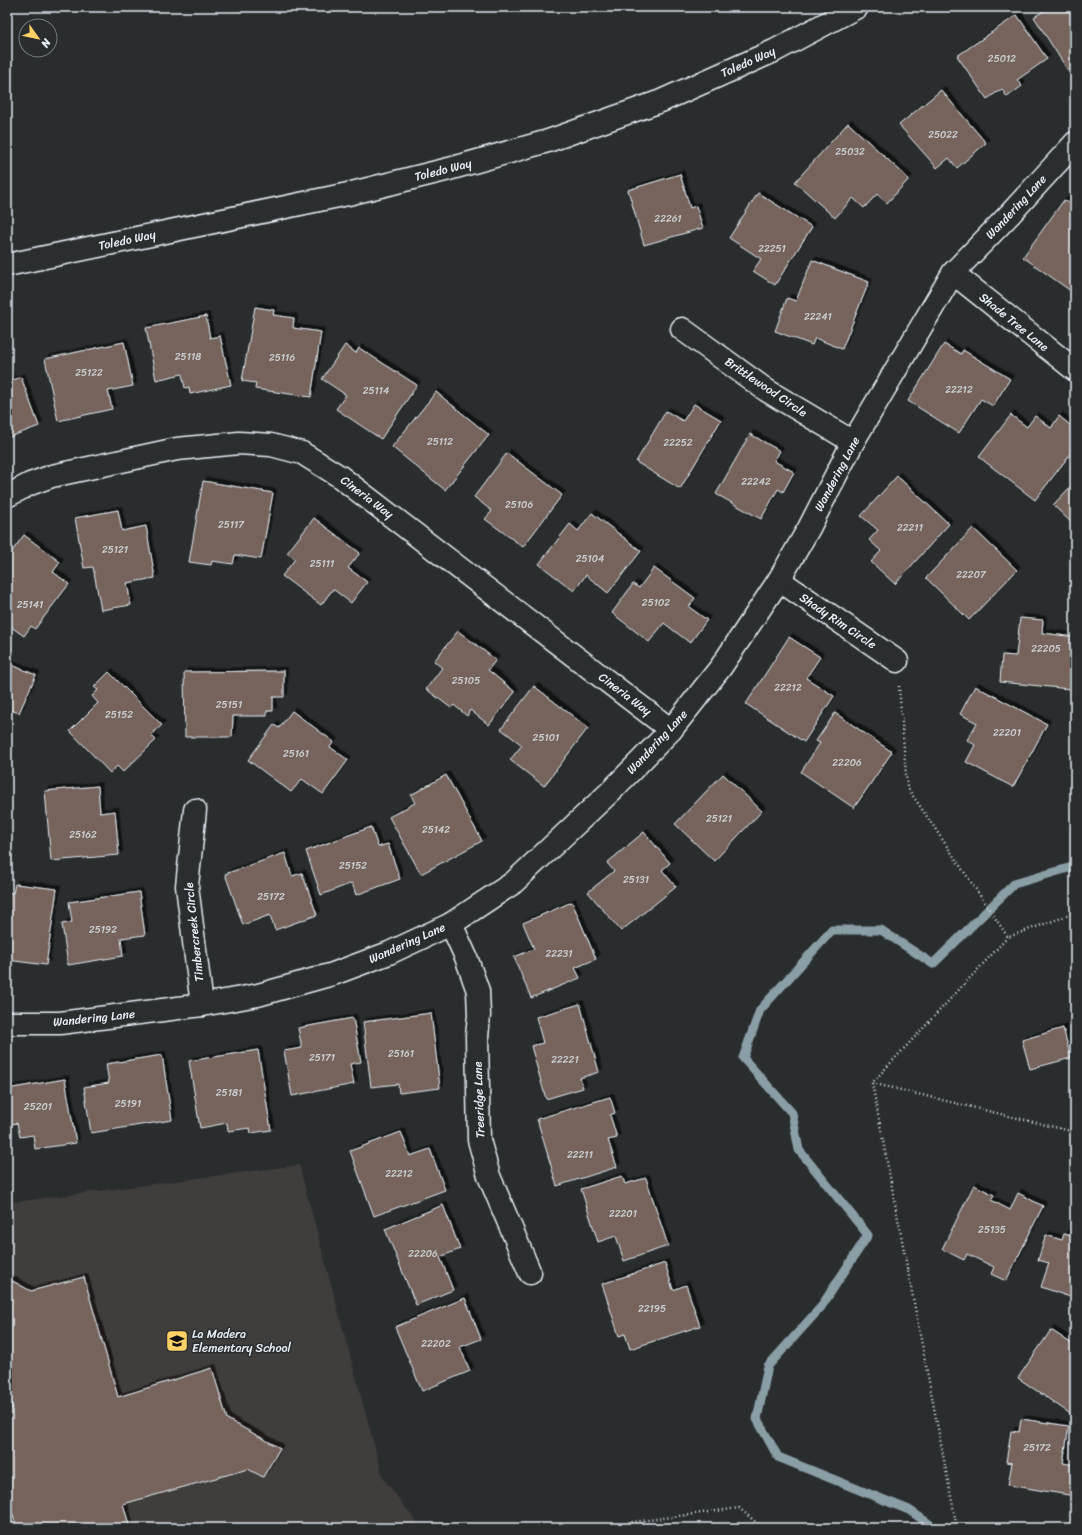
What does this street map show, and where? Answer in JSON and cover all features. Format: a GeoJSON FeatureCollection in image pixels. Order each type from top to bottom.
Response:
{"type":"FeatureCollection","features":[{"type":"Feature","properties":{"kind":"street","name":"Toledo Way"},"geometry":{"type":"LineString","coordinates":[[7,265],[348,194],[449,169],[548,141],[660,102],[774,51],[857,7]]}},
{"type":"Feature","properties":{"kind":"street","name":"Wandering Lane"},"geometry":{"type":"LineString","coordinates":[[7,1023],[60,1023],[202,1005],[258,995],[332,974],[389,953],[450,924],[513,883],[610,791],[671,730],[721,667],[779,580],[809,528],[853,442],[953,273],[1075,143]]}},
{"type":"Feature","properties":{"kind":"street","name":"Shade Tree Lane"},"geometry":{"type":"LineString","coordinates":[[953,273],[1075,370]]}},
{"type":"Feature","properties":{"kind":"street","name":"Brittlewood Circle"},"geometry":{"type":"LineString","coordinates":[[682,329],[766,390],[853,442]]}},
{"type":"Feature","properties":{"kind":"street","name":"Cineria Way"},"geometry":{"type":"LineString","coordinates":[[7,496],[30,484],[52,476],[177,449],[239,443],[271,445],[302,453],[340,476],[671,730]]}},
{"type":"Feature","properties":{"kind":"street","name":"Shady Rim Circle"},"geometry":{"type":"LineString","coordinates":[[779,580],[897,661]]}},
{"type":"Feature","properties":{"kind":"street","name":"Timbercreek Circle"},"geometry":{"type":"LineString","coordinates":[[195,810],[187,886],[202,1005]]}},
{"type":"Feature","properties":{"kind":"street","name":"Treeridge Lane"},"geometry":{"type":"LineString","coordinates":[[450,924],[466,957],[478,991],[479,1015],[477,1037],[479,1140],[489,1176],[530,1273]]}},
{"type":"Feature","properties":{"kind":"path"},"geometry":{"type":"LineString","coordinates":[[897,661],[907,787],[1008,937]]}},
{"type":"Feature","properties":{"kind":"path"},"geometry":{"type":"LineString","coordinates":[[872,1083],[1008,937],[1075,913]]}},
{"type":"Feature","properties":{"kind":"path"},"geometry":{"type":"LineString","coordinates":[[872,1083],[1075,1132]]}},
{"type":"Feature","properties":{"kind":"path"},"geometry":{"type":"LineString","coordinates":[[872,1083],[957,1528]]}},
{"type":"Feature","properties":{"kind":"path"},"geometry":{"type":"LineString","coordinates":[[588,1528],[739,1508],[763,1528]]}},
{"type":"Feature","properties":{"kind":"shaded area","name":"La Madera Elementary School"},"geometry":{"type":"Polygon","coordinates":[[[299,1165],[383,1478],[421,1528],[7,1528],[7,1203],[299,1165]]]}},
{"type":"Feature","properties":{"kind":"building"},"geometry":{"type":"Polygon","coordinates":[[[1050,7],[1075,7],[1074,80],[1034,17],[1050,7]]]}},
{"type":"Feature","properties":{"kind":"building"},"geometry":{"type":"Polygon","coordinates":[[[1017,15],[1047,59],[1017,80],[1022,86],[1007,97],[1002,89],[987,99],[957,56],[1017,15]]]}},
{"type":"Feature","properties":{"kind":"building"},"geometry":{"type":"Polygon","coordinates":[[[941,90],[986,143],[957,168],[949,158],[937,168],[899,125],[941,90]]]}},
{"type":"Feature","properties":{"kind":"building"},"geometry":{"type":"Polygon","coordinates":[[[848,123],[909,179],[887,203],[877,194],[864,208],[853,198],[835,218],[795,182],[848,123]]]}},
{"type":"Feature","properties":{"kind":"building"},"geometry":{"type":"Polygon","coordinates":[[[680,174],[690,208],[696,206],[703,228],[644,245],[628,190],[680,174]]]}},
{"type":"Feature","properties":{"kind":"building"},"geometry":{"type":"Polygon","coordinates":[[[758,193],[812,227],[775,285],[753,271],[761,259],[729,238],[758,193]]]}},
{"type":"Feature","properties":{"kind":"building"},"geometry":{"type":"Polygon","coordinates":[[[1064,200],[1075,208],[1075,294],[1023,257],[1064,200]]]}},
{"type":"Feature","properties":{"kind":"building"},"geometry":{"type":"Polygon","coordinates":[[[812,260],[869,282],[842,349],[815,338],[812,345],[775,331],[787,298],[796,301],[812,260]]]}},
{"type":"Feature","properties":{"kind":"building"},"geometry":{"type":"Polygon","coordinates":[[[255,307],[274,310],[273,315],[294,318],[293,328],[321,332],[311,397],[255,389],[256,383],[242,381],[255,307]]]}},
{"type":"Feature","properties":{"kind":"building"},"geometry":{"type":"Polygon","coordinates":[[[206,316],[210,338],[220,336],[231,385],[190,394],[189,387],[185,388],[182,374],[156,380],[146,328],[206,316]]]}},
{"type":"Feature","properties":{"kind":"building"},"geometry":{"type":"Polygon","coordinates":[[[124,342],[133,386],[108,391],[112,409],[58,421],[45,359],[124,342]]]}},
{"type":"Feature","properties":{"kind":"building"},"geometry":{"type":"Polygon","coordinates":[[[944,344],[961,354],[963,350],[1010,379],[993,406],[981,399],[959,433],[908,401],[944,344]]]}},
{"type":"Feature","properties":{"kind":"building"},"geometry":{"type":"Polygon","coordinates":[[[345,345],[356,353],[359,348],[417,385],[381,439],[336,409],[346,395],[322,379],[345,345]]]}},
{"type":"Feature","properties":{"kind":"building"},"geometry":{"type":"Polygon","coordinates":[[[7,369],[11,381],[21,377],[39,426],[7,438],[7,369]]]}},
{"type":"Feature","properties":{"kind":"building"},"geometry":{"type":"Polygon","coordinates":[[[436,392],[489,435],[445,490],[392,447],[436,392]]]}},
{"type":"Feature","properties":{"kind":"building"},"geometry":{"type":"Polygon","coordinates":[[[694,404],[721,420],[680,489],[636,462],[666,411],[683,421],[694,404]]]}},
{"type":"Feature","properties":{"kind":"building"},"geometry":{"type":"Polygon","coordinates":[[[1011,415],[1027,427],[1035,416],[1051,428],[1059,416],[1075,429],[1075,448],[1035,500],[979,457],[1011,415]]]}},
{"type":"Feature","properties":{"kind":"building"},"geometry":{"type":"Polygon","coordinates":[[[750,434],[780,451],[774,461],[794,472],[783,492],[778,489],[761,519],[716,494],[750,434]]]}},
{"type":"Feature","properties":{"kind":"building"},"geometry":{"type":"Polygon","coordinates":[[[507,453],[562,495],[523,547],[485,519],[492,511],[474,497],[507,453]]]}},
{"type":"Feature","properties":{"kind":"building"},"geometry":{"type":"Polygon","coordinates":[[[897,476],[949,524],[895,584],[871,562],[881,551],[869,540],[878,530],[861,516],[897,476]]]}},
{"type":"Feature","properties":{"kind":"building"},"geometry":{"type":"Polygon","coordinates":[[[203,481],[273,493],[261,559],[235,555],[233,564],[212,561],[211,565],[189,562],[203,481]]]}},
{"type":"Feature","properties":{"kind":"building"},"geometry":{"type":"Polygon","coordinates":[[[1075,482],[1075,526],[1053,505],[1075,482]]]}},
{"type":"Feature","properties":{"kind":"building"},"geometry":{"type":"Polygon","coordinates":[[[118,510],[122,531],[146,526],[155,578],[127,583],[131,605],[101,610],[93,567],[84,568],[75,518],[118,510]]]}},
{"type":"Feature","properties":{"kind":"building"},"geometry":{"type":"Polygon","coordinates":[[[592,513],[641,551],[608,593],[586,575],[574,591],[539,564],[570,524],[578,531],[592,513]]]}},
{"type":"Feature","properties":{"kind":"building"},"geometry":{"type":"Polygon","coordinates":[[[314,518],[360,553],[348,568],[367,582],[351,603],[333,589],[321,605],[282,576],[295,559],[287,553],[314,518]]]}},
{"type":"Feature","properties":{"kind":"building"},"geometry":{"type":"Polygon","coordinates":[[[973,528],[1017,570],[969,620],[926,578],[973,528]]]}},
{"type":"Feature","properties":{"kind":"building"},"geometry":{"type":"Polygon","coordinates":[[[24,535],[60,562],[53,572],[69,584],[35,629],[31,626],[24,636],[7,624],[7,558],[24,535]]]}},
{"type":"Feature","properties":{"kind":"building"},"geometry":{"type":"Polygon","coordinates":[[[654,568],[695,598],[689,607],[707,620],[690,643],[664,623],[649,642],[612,613],[633,584],[639,588],[654,568]]]}},
{"type":"Feature","properties":{"kind":"building"},"geometry":{"type":"Polygon","coordinates":[[[1020,618],[1043,620],[1042,633],[1075,637],[1070,689],[1000,682],[1002,655],[1016,656],[1020,618]]]}},
{"type":"Feature","properties":{"kind":"building"},"geometry":{"type":"Polygon","coordinates":[[[458,631],[496,660],[488,670],[515,692],[489,725],[470,710],[467,716],[454,705],[451,708],[426,689],[442,668],[434,661],[458,631]]]}},
{"type":"Feature","properties":{"kind":"building"},"geometry":{"type":"Polygon","coordinates":[[[789,637],[820,657],[806,678],[834,696],[804,742],[746,704],[789,637]]]}},
{"type":"Feature","properties":{"kind":"building"},"geometry":{"type":"Polygon","coordinates":[[[7,663],[36,675],[19,713],[7,709],[7,663]]]}},
{"type":"Feature","properties":{"kind":"building"},"geometry":{"type":"Polygon","coordinates":[[[284,671],[284,697],[273,697],[273,711],[267,711],[267,716],[233,716],[232,737],[185,737],[184,672],[284,671]]]}},
{"type":"Feature","properties":{"kind":"building"},"geometry":{"type":"Polygon","coordinates":[[[109,672],[162,725],[151,735],[156,740],[123,772],[117,766],[110,773],[70,731],[98,703],[92,696],[98,690],[94,687],[109,672]]]}},
{"type":"Feature","properties":{"kind":"building"},"geometry":{"type":"Polygon","coordinates":[[[534,686],[588,728],[544,786],[510,760],[522,745],[501,729],[534,686]]]}},
{"type":"Feature","properties":{"kind":"building"},"geometry":{"type":"Polygon","coordinates":[[[975,686],[1047,724],[1013,787],[966,762],[975,745],[967,740],[977,723],[960,714],[975,686]]]}},
{"type":"Feature","properties":{"kind":"building"},"geometry":{"type":"Polygon","coordinates":[[[292,711],[334,742],[330,747],[348,760],[323,794],[302,779],[291,792],[248,760],[274,725],[279,728],[292,711]]]}},
{"type":"Feature","properties":{"kind":"building"},"geometry":{"type":"Polygon","coordinates":[[[835,713],[892,752],[854,808],[801,772],[820,743],[816,741],[835,713]]]}},
{"type":"Feature","properties":{"kind":"building"},"geometry":{"type":"Polygon","coordinates":[[[723,774],[762,811],[714,861],[675,824],[723,774]]]}},
{"type":"Feature","properties":{"kind":"building"},"geometry":{"type":"Polygon","coordinates":[[[446,775],[482,841],[421,874],[389,817],[415,803],[411,795],[446,775]]]}},
{"type":"Feature","properties":{"kind":"building"},"geometry":{"type":"Polygon","coordinates":[[[98,786],[100,813],[115,811],[119,855],[51,861],[45,791],[98,786]]]}},
{"type":"Feature","properties":{"kind":"building"},"geometry":{"type":"Polygon","coordinates":[[[371,827],[378,847],[388,844],[400,879],[356,895],[352,883],[321,895],[306,851],[371,827]]]}},
{"type":"Feature","properties":{"kind":"building"},"geometry":{"type":"Polygon","coordinates":[[[644,832],[670,863],[662,870],[676,887],[621,931],[588,892],[614,871],[607,863],[644,832]]]}},
{"type":"Feature","properties":{"kind":"building"},"geometry":{"type":"Polygon","coordinates":[[[285,853],[292,876],[302,873],[317,915],[275,930],[270,915],[243,925],[225,874],[285,853]]]}},
{"type":"Feature","properties":{"kind":"building"},"geometry":{"type":"Polygon","coordinates":[[[15,884],[57,889],[46,965],[7,960],[7,892],[13,893],[15,884]]]}},
{"type":"Feature","properties":{"kind":"building"},"geometry":{"type":"Polygon","coordinates":[[[139,892],[145,935],[121,938],[123,956],[68,965],[62,924],[72,922],[69,902],[139,892]]]}},
{"type":"Feature","properties":{"kind":"building"},"geometry":{"type":"Polygon","coordinates":[[[572,902],[596,959],[575,968],[580,978],[531,998],[514,957],[534,949],[523,923],[572,902]]]}},
{"type":"Feature","properties":{"kind":"building"},"geometry":{"type":"Polygon","coordinates":[[[580,1004],[599,1072],[580,1078],[583,1088],[546,1099],[531,1046],[543,1043],[536,1017],[580,1004]]]}},
{"type":"Feature","properties":{"kind":"building"},"geometry":{"type":"Polygon","coordinates":[[[431,1013],[440,1088],[399,1093],[398,1084],[371,1087],[363,1022],[431,1013]]]}},
{"type":"Feature","properties":{"kind":"building"},"geometry":{"type":"Polygon","coordinates":[[[353,1018],[361,1062],[350,1064],[354,1084],[292,1096],[284,1051],[302,1048],[298,1028],[353,1018]]]}},
{"type":"Feature","properties":{"kind":"building"},"geometry":{"type":"Polygon","coordinates":[[[1063,1028],[1071,1058],[1030,1069],[1022,1040],[1063,1028]]]}},
{"type":"Feature","properties":{"kind":"building"},"geometry":{"type":"Polygon","coordinates":[[[258,1050],[271,1130],[251,1133],[250,1128],[228,1131],[227,1123],[200,1128],[189,1061],[258,1050]]]}},
{"type":"Feature","properties":{"kind":"building"},"geometry":{"type":"Polygon","coordinates":[[[162,1055],[172,1120],[91,1133],[84,1087],[109,1083],[106,1064],[162,1055]]]}},
{"type":"Feature","properties":{"kind":"building"},"geometry":{"type":"Polygon","coordinates":[[[65,1079],[76,1143],[35,1149],[33,1135],[20,1137],[17,1123],[7,1125],[7,1089],[65,1079]]]}},
{"type":"Feature","properties":{"kind":"building"},"geometry":{"type":"Polygon","coordinates":[[[610,1097],[615,1113],[610,1115],[617,1138],[608,1140],[617,1167],[557,1186],[537,1119],[610,1097]]]}},
{"type":"Feature","properties":{"kind":"building"},"geometry":{"type":"Polygon","coordinates":[[[401,1132],[410,1156],[430,1149],[445,1190],[374,1216],[350,1151],[401,1132]]]}},
{"type":"Feature","properties":{"kind":"building"},"geometry":{"type":"Polygon","coordinates":[[[622,1176],[625,1184],[646,1178],[668,1246],[624,1261],[616,1236],[598,1242],[581,1189],[622,1176]]]}},
{"type":"Feature","properties":{"kind":"building"},"geometry":{"type":"Polygon","coordinates":[[[974,1185],[994,1195],[991,1200],[1010,1210],[1018,1193],[1043,1206],[1006,1281],[991,1274],[994,1267],[967,1254],[964,1260],[942,1249],[974,1185]]]}},
{"type":"Feature","properties":{"kind":"building"},"geometry":{"type":"Polygon","coordinates":[[[443,1205],[460,1249],[440,1257],[453,1290],[416,1305],[385,1229],[443,1205]]]}},
{"type":"Feature","properties":{"kind":"building"},"geometry":{"type":"Polygon","coordinates":[[[1064,1234],[1075,1237],[1075,1291],[1073,1291],[1070,1297],[1041,1287],[1049,1263],[1038,1260],[1046,1235],[1062,1240],[1064,1234]]]}},
{"type":"Feature","properties":{"kind":"building"},"geometry":{"type":"Polygon","coordinates":[[[665,1263],[673,1290],[686,1285],[700,1326],[630,1349],[625,1334],[619,1336],[602,1284],[665,1263]]]}},
{"type":"Feature","properties":{"kind":"building"},"geometry":{"type":"Polygon","coordinates":[[[84,1277],[118,1397],[212,1368],[227,1419],[280,1448],[263,1477],[248,1469],[123,1504],[130,1528],[17,1528],[10,1505],[7,1503],[7,1406],[13,1409],[7,1389],[7,1278],[31,1291],[84,1277]]]}},
{"type":"Feature","properties":{"kind":"building"},"geometry":{"type":"Polygon","coordinates":[[[465,1298],[481,1339],[460,1347],[470,1371],[422,1391],[395,1327],[465,1298]]]}},
{"type":"Feature","properties":{"kind":"building"},"geometry":{"type":"Polygon","coordinates":[[[1051,1330],[1075,1346],[1075,1417],[1018,1378],[1051,1330]]]}},
{"type":"Feature","properties":{"kind":"building"},"geometry":{"type":"Polygon","coordinates":[[[1021,1419],[1069,1426],[1063,1463],[1075,1465],[1075,1496],[1008,1485],[1012,1463],[1006,1462],[1011,1431],[1019,1432],[1021,1419]]]}},
{"type":"Feature","properties":{"kind":"waterway"},"geometry":{"type":"LineString","coordinates":[[935,1528],[909,1510],[778,1457],[757,1419],[768,1366],[821,1307],[868,1235],[799,1150],[792,1113],[743,1058],[760,1010],[832,930],[881,930],[933,964],[1014,884],[1075,865]]}},
{"type":"Feature","properties":{"kind":"place","name":"La Madera Elementary School"},"geometry":{"type":"Point","coordinates":[177,1341]}}]}
